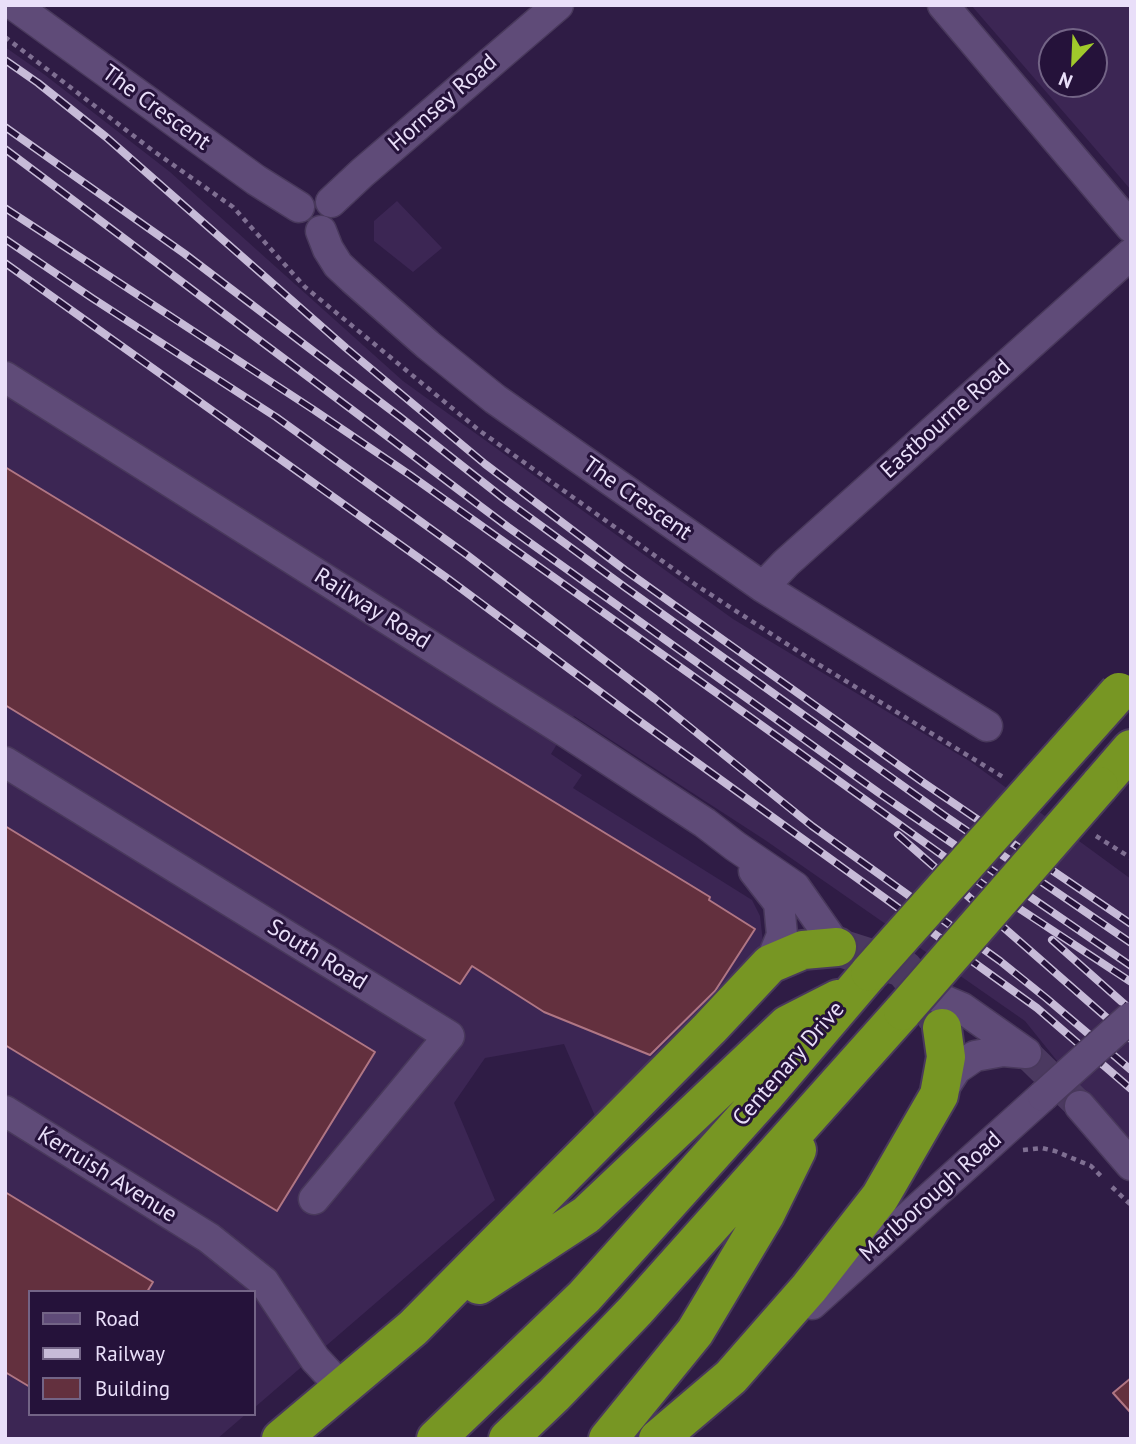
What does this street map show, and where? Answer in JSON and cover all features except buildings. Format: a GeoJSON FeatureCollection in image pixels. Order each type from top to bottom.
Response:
{"type":"FeatureCollection","features":[{"type":"Feature","properties":{"kind":"highway","name":"Centenary Drive"},"geometry":{"type":"LineString","coordinates":[[436,1439],[584,1297],[1125,685]]}},
{"type":"Feature","properties":{"kind":"highway"},"geometry":{"type":"LineString","coordinates":[[508,1439],[635,1311],[818,1107],[1131,749]]}},
{"type":"Feature","properties":{"kind":"highway"},"geometry":{"type":"LineString","coordinates":[[281,1439],[413,1328],[770,964],[803,950],[837,947]]}},
{"type":"Feature","properties":{"kind":"highway"},"geometry":{"type":"LineString","coordinates":[[413,1328],[586,1215],[786,1025],[860,982]]}},
{"type":"Feature","properties":{"kind":"highway"},"geometry":{"type":"LineString","coordinates":[[658,1439],[731,1377],[809,1288],[880,1197],[939,1095],[946,1057],[942,1028]]}},
{"type":"Feature","properties":{"kind":"highway"},"geometry":{"type":"LineString","coordinates":[[608,1439],[695,1332],[765,1215],[818,1107]]}},
{"type":"Feature","properties":{"kind":"street","name":"The Crescent"},"geometry":{"type":"LineString","coordinates":[[14,5],[256,180],[299,207]]}},
{"type":"Feature","properties":{"kind":"street","name":"Hornsey Road"},"geometry":{"type":"LineString","coordinates":[[331,202],[558,5]]}},
{"type":"Feature","properties":{"kind":"street"},"geometry":{"type":"LineString","coordinates":[[943,5],[1131,227]]}},
{"type":"Feature","properties":{"kind":"street"},"geometry":{"type":"LineString","coordinates":[[317,195],[331,202],[334,217],[330,225],[321,231],[310,231],[304,228],[298,218],[299,207],[306,198],[317,195]]}},
{"type":"Feature","properties":{"kind":"street","name":"The Crescent"},"geometry":{"type":"LineString","coordinates":[[321,231],[338,265],[428,345],[514,413],[764,587],[987,726]]}},
{"type":"Feature","properties":{"kind":"street","name":"Eastbourne Road"},"geometry":{"type":"LineString","coordinates":[[764,587],[786,563],[1131,254]]}},
{"type":"Feature","properties":{"kind":"street","name":"Railway Road"},"geometry":{"type":"LineString","coordinates":[[5,377],[568,733],[705,823],[795,887],[837,947]]}},
{"type":"Feature","properties":{"kind":"street","name":"South Road"},"geometry":{"type":"LineString","coordinates":[[5,762],[449,1037],[314,1199]]}},
{"type":"Feature","properties":{"kind":"street","name":"Railway Road"},"geometry":{"type":"LineString","coordinates":[[734,846],[779,903],[782,935],[770,964]]}},
{"type":"Feature","properties":{"kind":"street"},"geometry":{"type":"LineString","coordinates":[[922,991],[962,1008],[1026,1053],[1003,1051],[975,1056],[957,1069],[939,1095]]}},
{"type":"Feature","properties":{"kind":"street","name":"Marlborough Road"},"geometry":{"type":"LineString","coordinates":[[731,1377],[1131,1017]]}},
{"type":"Feature","properties":{"kind":"street"},"geometry":{"type":"LineString","coordinates":[[1080,1107],[1121,1175]]}},
{"type":"Feature","properties":{"kind":"street","name":"Kerruish Avenue"},"geometry":{"type":"LineString","coordinates":[[5,1111],[209,1238],[264,1282],[315,1359],[342,1388]]}},
{"type":"Feature","properties":{"kind":"path"},"geometry":{"type":"LineString","coordinates":[[1016,1145],[1024,1150],[1042,1148],[1055,1151],[1091,1166],[1101,1176]]}},
{"type":"Feature","properties":{"kind":"path"},"geometry":{"type":"LineString","coordinates":[[1121,1175],[1131,1205]]}},
{"type":"Feature","properties":{"kind":"shaded area"},"geometry":{"type":"Polygon","coordinates":[[[971,5],[1131,5],[1131,190],[1051,98],[1108,98],[1108,28],[1038,28],[1038,82],[971,5]]]}},
{"type":"Feature","properties":{"kind":"shaded area"},"geometry":{"type":"Polygon","coordinates":[[[5,47],[170,172],[403,381],[733,619],[971,762],[1131,879],[1131,1143],[1107,1123],[1025,1021],[765,840],[574,716],[551,754],[582,775],[573,788],[752,900],[760,916],[763,942],[754,960],[595,1116],[564,1044],[485,1058],[454,1103],[495,1200],[256,1406],[256,1290],[28,1290],[28,1416],[244,1416],[217,1439],[5,1439],[5,47]]]}},
{"type":"Feature","properties":{"kind":"shaded area"},"geometry":{"type":"Polygon","coordinates":[[[397,201],[442,248],[413,272],[374,241],[374,221],[397,201]]]}},
{"type":"Feature","properties":{"kind":"tunnel"},"geometry":{"type":"LineString","coordinates":[[837,947],[903,968],[922,991],[937,1019]]}},
{"type":"Feature","properties":{"kind":"tunnel"},"geometry":{"type":"LineString","coordinates":[[1026,1053],[1080,1106]]}},
{"type":"Feature","properties":{"kind":"railway"},"geometry":{"type":"LineString","coordinates":[[5,60],[106,137],[346,348],[485,464],[625,570],[924,783],[1131,924]]}},
{"type":"Feature","properties":{"kind":"railway"},"geometry":{"type":"LineString","coordinates":[[5,127],[185,254],[503,498],[626,588],[945,816],[1131,943]]}},
{"type":"Feature","properties":{"kind":"railway"},"geometry":{"type":"LineString","coordinates":[[5,149],[508,527],[879,793],[1131,966]]}},
{"type":"Feature","properties":{"kind":"railway"},"geometry":{"type":"LineString","coordinates":[[5,208],[410,475],[985,886],[1131,982]]}},
{"type":"Feature","properties":{"kind":"railway"},"geometry":{"type":"LineString","coordinates":[[5,239],[276,417],[467,555],[655,699],[812,826],[1000,961],[1131,1070]]}},
{"type":"Feature","properties":{"kind":"railway"},"geometry":{"type":"LineString","coordinates":[[5,263],[447,578],[638,720],[1037,1008],[1131,1089]]}},
{"type":"Feature","properties":{"kind":"railway"},"geometry":{"type":"LineString","coordinates":[[898,835],[1131,1039]]}},
{"type":"Feature","properties":{"kind":"railway"},"geometry":{"type":"LineString","coordinates":[[1052,940],[1131,1010]]}}]}
